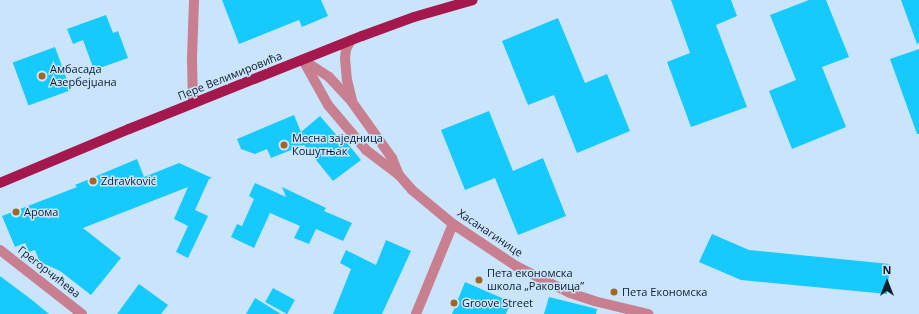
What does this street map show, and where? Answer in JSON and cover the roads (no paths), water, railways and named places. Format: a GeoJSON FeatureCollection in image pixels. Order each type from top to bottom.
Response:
{"type":"FeatureCollection","features":[{"type":"Feature","properties":{"kind":"main road","name":"Пере Велимировића"},"geometry":{"type":"LineString","coordinates":[[0,183],[193,103],[351,40],[414,17],[473,0]]}},
{"type":"Feature","properties":{"kind":"street"},"geometry":{"type":"LineString","coordinates":[[193,103],[192,58],[194,0]]}},
{"type":"Feature","properties":{"kind":"street","name":"Хасанагинице"},"geometry":{"type":"LineString","coordinates":[[351,40],[346,49],[345,58],[347,80],[352,102]]}},
{"type":"Feature","properties":{"kind":"street","name":"Хасанагинице"},"geometry":{"type":"LineString","coordinates":[[303,60],[329,77],[352,102],[392,158],[399,175]]}},
{"type":"Feature","properties":{"kind":"street","name":"Хасанагинице"},"geometry":{"type":"LineString","coordinates":[[303,60],[328,105],[366,150],[399,175],[412,190],[453,224],[516,266],[570,293],[648,314]]}},
{"type":"Feature","properties":{"kind":"street"},"geometry":{"type":"LineString","coordinates":[[416,314],[453,224]]}},
{"type":"Feature","properties":{"kind":"street","name":"Грегорчићева"},"geometry":{"type":"LineString","coordinates":[[0,250],[82,314]]}},
{"type":"Feature","properties":{"kind":"place","name":"Амбасада Азербејџана"},"geometry":{"type":"Point","coordinates":[42,76]}},
{"type":"Feature","properties":{"kind":"place","name":"Месна заједница Кошутњак"},"geometry":{"type":"Point","coordinates":[284,145]}},
{"type":"Feature","properties":{"kind":"place","name":"Zdravković"},"geometry":{"type":"Point","coordinates":[93,181]}},
{"type":"Feature","properties":{"kind":"place","name":"Арома"},"geometry":{"type":"Point","coordinates":[16,212]}},
{"type":"Feature","properties":{"kind":"place","name":"Пета економска школа „Раковица”"},"geometry":{"type":"Point","coordinates":[479,280]}},
{"type":"Feature","properties":{"kind":"place","name":"Пета Економска"},"geometry":{"type":"Point","coordinates":[614,292]}},
{"type":"Feature","properties":{"kind":"place","name":"Groove Street"},"geometry":{"type":"Point","coordinates":[454,303]}}]}
